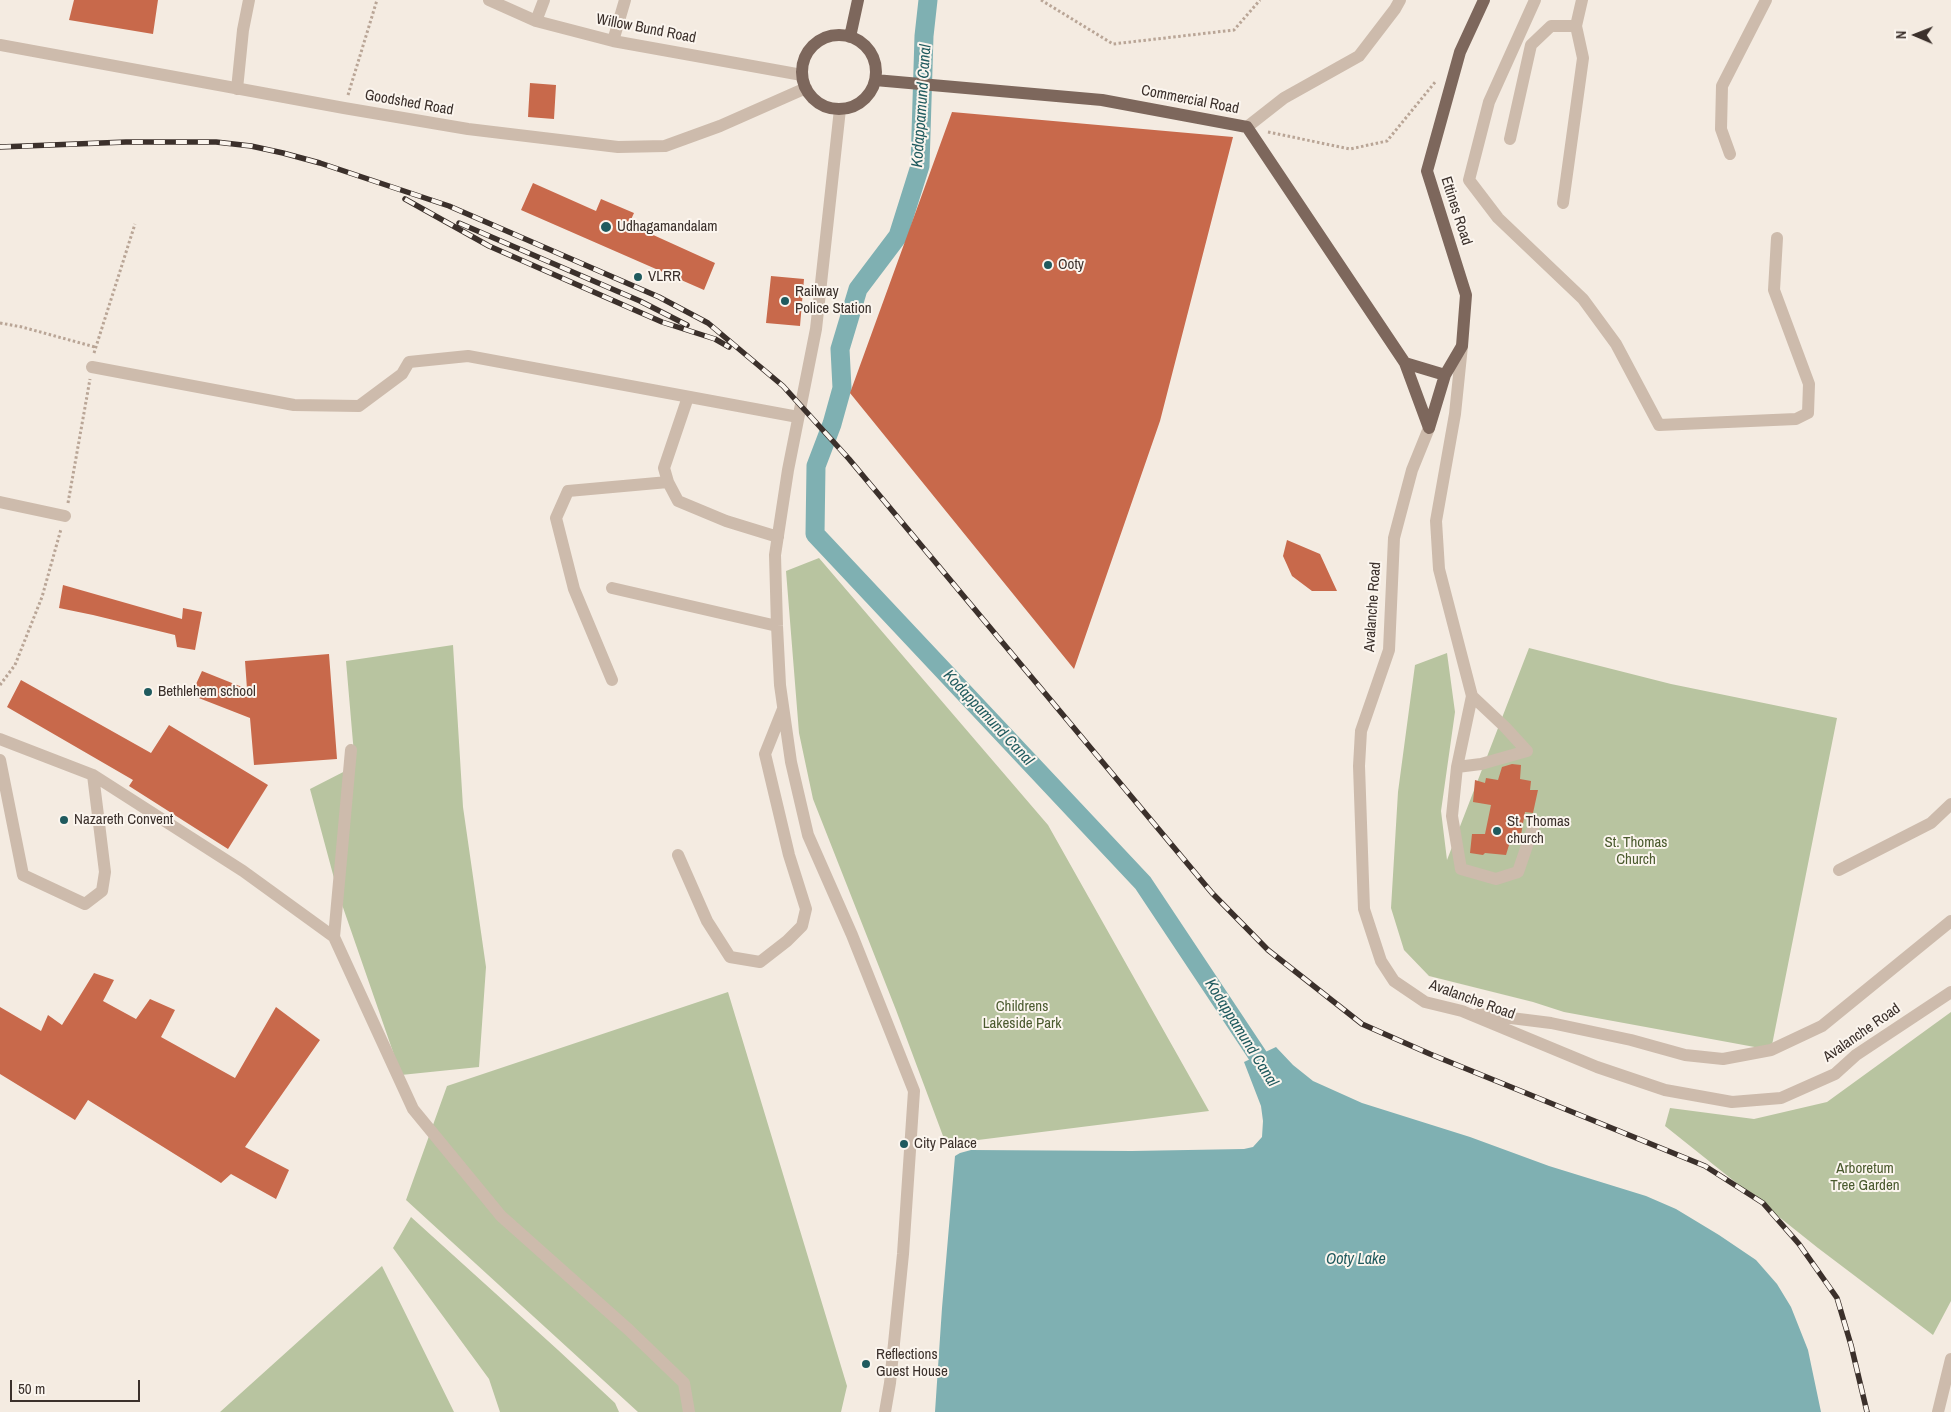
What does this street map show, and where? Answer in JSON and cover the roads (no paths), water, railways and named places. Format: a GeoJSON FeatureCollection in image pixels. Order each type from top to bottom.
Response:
{"type":"FeatureCollection","features":[{"type":"Feature","properties":{"kind":"main road"},"geometry":{"type":"LineString","coordinates":[[850,37],[854,1]]}},
{"type":"Feature","properties":{"kind":"main road","name":"Ettines Road"},"geometry":{"type":"LineString","coordinates":[[1429,428],[1445,375],[1462,346],[1466,295],[1427,171],[1460,52],[1485,1]]}},
{"type":"Feature","properties":{"kind":"main road"},"geometry":{"type":"LineString","coordinates":[[838,35],[850,37],[868,49],[875,69],[875,80],[870,91],[862,100],[852,106],[840,109],[830,108],[812,98],[806,88],[802,75],[803,63],[808,52],[816,43],[826,37],[838,35]]}},
{"type":"Feature","properties":{"kind":"main road","name":"Commercial Road"},"geometry":{"type":"LineString","coordinates":[[875,80],[1102,100],[1247,127],[1405,363],[1429,428]]}},
{"type":"Feature","properties":{"kind":"main road"},"geometry":{"type":"LineString","coordinates":[[1405,363],[1445,375]]}},
{"type":"Feature","properties":{"kind":"street"},"geometry":{"type":"LineString","coordinates":[[237,88],[243,30],[249,0]]}},
{"type":"Feature","properties":{"kind":"street","name":"Willow Bund Road"},"geometry":{"type":"LineString","coordinates":[[488,0],[536,21],[613,41],[802,75]]}},
{"type":"Feature","properties":{"kind":"street"},"geometry":{"type":"LineString","coordinates":[[536,21],[544,0]]}},
{"type":"Feature","properties":{"kind":"street"},"geometry":{"type":"LineString","coordinates":[[613,41],[625,0]]}},
{"type":"Feature","properties":{"kind":"street"},"geometry":{"type":"LineString","coordinates":[[1247,127],[1284,98],[1358,56],[1396,9],[1400,0]]}},
{"type":"Feature","properties":{"kind":"street"},"geometry":{"type":"LineString","coordinates":[[1535,0],[1489,102],[1469,180],[1498,218],[1583,299],[1616,344],[1659,425],[1796,419],[1808,413],[1809,384],[1774,290],[1777,238]]}},
{"type":"Feature","properties":{"kind":"street"},"geometry":{"type":"LineString","coordinates":[[1562,202],[1583,58],[1576,26],[1582,0]]}},
{"type":"Feature","properties":{"kind":"street"},"geometry":{"type":"LineString","coordinates":[[1730,154],[1721,129],[1722,86],[1766,0]]}},
{"type":"Feature","properties":{"kind":"street"},"geometry":{"type":"LineString","coordinates":[[1510,139],[1531,45],[1551,26],[1576,26]]}},
{"type":"Feature","properties":{"kind":"street","name":"Goodshed Road"},"geometry":{"type":"LineString","coordinates":[[0,45],[468,129],[618,147],[665,146],[720,126],[806,88]]}},
{"type":"Feature","properties":{"kind":"street"},"geometry":{"type":"LineString","coordinates":[[840,109],[816,329],[798,417],[775,555],[777,626],[780,685],[791,762],[808,835],[852,935],[914,1091],[903,1254],[890,1382],[885,1412]]}},
{"type":"Feature","properties":{"kind":"street"},"geometry":{"type":"LineString","coordinates":[[1462,346],[1455,414],[1436,521],[1439,569],[1472,696],[1457,767],[1452,816],[1461,869],[1496,878],[1518,872],[1533,828]]}},
{"type":"Feature","properties":{"kind":"street"},"geometry":{"type":"LineString","coordinates":[[92,366],[294,405],[358,406],[402,374],[409,362],[468,356],[798,417]]}},
{"type":"Feature","properties":{"kind":"street"},"geometry":{"type":"LineString","coordinates":[[688,397],[664,468],[668,482],[678,501],[726,521],[778,537]]}},
{"type":"Feature","properties":{"kind":"street","name":"Avalanche Road"},"geometry":{"type":"LineString","coordinates":[[1429,428],[1412,470],[1394,538],[1389,650],[1360,731],[1359,766],[1364,909],[1381,961],[1394,981],[1425,1002],[1462,1011],[1597,1067],[1665,1090],[1732,1102],[1781,1098],[1835,1074],[1856,1055],[1951,992]]}},
{"type":"Feature","properties":{"kind":"street"},"geometry":{"type":"LineString","coordinates":[[612,680],[574,589],[556,518],[568,491],[668,482]]}},
{"type":"Feature","properties":{"kind":"street"},"geometry":{"type":"LineString","coordinates":[[0,502],[64,516]]}},
{"type":"Feature","properties":{"kind":"street"},"geometry":{"type":"LineString","coordinates":[[612,588],[777,626]]}},
{"type":"Feature","properties":{"kind":"street"},"geometry":{"type":"LineString","coordinates":[[1457,767],[1481,764],[1527,751],[1472,696]]}},
{"type":"Feature","properties":{"kind":"street"},"geometry":{"type":"LineString","coordinates":[[678,855],[707,921],[730,957],[760,962],[787,941],[802,926],[806,909],[789,855],[765,754],[783,708]]}},
{"type":"Feature","properties":{"kind":"street"},"geometry":{"type":"LineString","coordinates":[[0,739],[93,775],[243,871],[334,937],[413,1109],[501,1216],[629,1330],[684,1384],[689,1412]]}},
{"type":"Feature","properties":{"kind":"street"},"geometry":{"type":"LineString","coordinates":[[334,937],[351,750]]}},
{"type":"Feature","properties":{"kind":"street"},"geometry":{"type":"LineString","coordinates":[[0,760],[23,876],[85,904],[102,891],[104,872],[93,775]]}},
{"type":"Feature","properties":{"kind":"street"},"geometry":{"type":"LineString","coordinates":[[1839,870],[1931,823],[1951,804]]}},
{"type":"Feature","properties":{"kind":"street"},"geometry":{"type":"LineString","coordinates":[[1462,1011],[1551,1023],[1631,1040],[1684,1055],[1723,1059],[1771,1050],[1822,1026],[1951,921]]}},
{"type":"Feature","properties":{"kind":"street"},"geometry":{"type":"LineString","coordinates":[[1938,1412],[1951,1359]]}},
{"type":"Feature","properties":{"kind":"water","name":"Ooty Lake"},"geometry":{"type":"Polygon","coordinates":[[[1276,1047],[1293,1065],[1313,1081],[1362,1103],[1470,1137],[1549,1166],[1646,1196],[1676,1209],[1719,1235],[1756,1260],[1777,1284],[1791,1307],[1808,1350],[1821,1412],[935,1412],[955,1156],[971,1150],[1132,1151],[1244,1149],[1253,1147],[1262,1137],[1263,1121],[1261,1106],[1244,1062],[1276,1047]]]}},
{"type":"Feature","properties":{"kind":"waterway","name":"Kodappamund Canal"},"geometry":{"type":"LineString","coordinates":[[928,0],[924,36],[920,166],[898,236],[858,289],[840,349],[842,388],[832,424],[816,466],[815,534],[1143,883],[1258,1056],[1271,1079]]}},
{"type":"Feature","properties":{"kind":"railway"},"geometry":{"type":"LineString","coordinates":[[0,147],[126,142],[216,142],[251,146],[283,153],[320,163],[449,206],[659,297],[708,323],[783,386],[849,459],[1212,893],[1268,950],[1362,1024],[1430,1054],[1705,1166],[1763,1203],[1799,1244],[1837,1298],[1851,1345],[1867,1412]]}},
{"type":"Feature","properties":{"kind":"railway"},"geometry":{"type":"LineString","coordinates":[[405,199],[489,246],[662,322],[715,339],[729,347]]}},
{"type":"Feature","properties":{"kind":"railway"},"geometry":{"type":"LineString","coordinates":[[459,223],[640,301],[687,325]]}},
{"type":"Feature","properties":{"kind":"place","name":"Udhagamandalam"},"geometry":{"type":"Point","coordinates":[606,227]}},
{"type":"Feature","properties":{"kind":"place","name":"Ooty"},"geometry":{"type":"Point","coordinates":[1048,265]}},
{"type":"Feature","properties":{"kind":"place","name":"VLRR"},"geometry":{"type":"Point","coordinates":[638,277]}},
{"type":"Feature","properties":{"kind":"place","name":"Railway Police Station"},"geometry":{"type":"Point","coordinates":[785,301]}},
{"type":"Feature","properties":{"kind":"place","name":"Bethlehem school"},"geometry":{"type":"Point","coordinates":[148,692]}},
{"type":"Feature","properties":{"kind":"place","name":"Nazareth Convent"},"geometry":{"type":"Point","coordinates":[64,820]}},
{"type":"Feature","properties":{"kind":"place","name":"St. Thomas church"},"geometry":{"type":"Point","coordinates":[1497,831]}},
{"type":"Feature","properties":{"kind":"place","name":"City Palace"},"geometry":{"type":"Point","coordinates":[904,1144]}},
{"type":"Feature","properties":{"kind":"place","name":"Reflections Guest House"},"geometry":{"type":"Point","coordinates":[866,1364]}},
{"type":"Feature","properties":{"kind":"park label","name":"St. Thomas Church"},"geometry":{"type":"Point","coordinates":[1636,852]}},
{"type":"Feature","properties":{"kind":"park label","name":"Childrens Lakeside Park"},"geometry":{"type":"Point","coordinates":[1022,1016]}},
{"type":"Feature","properties":{"kind":"park label","name":"Arboretum Tree Garden"},"geometry":{"type":"Point","coordinates":[1865,1178]}}]}
